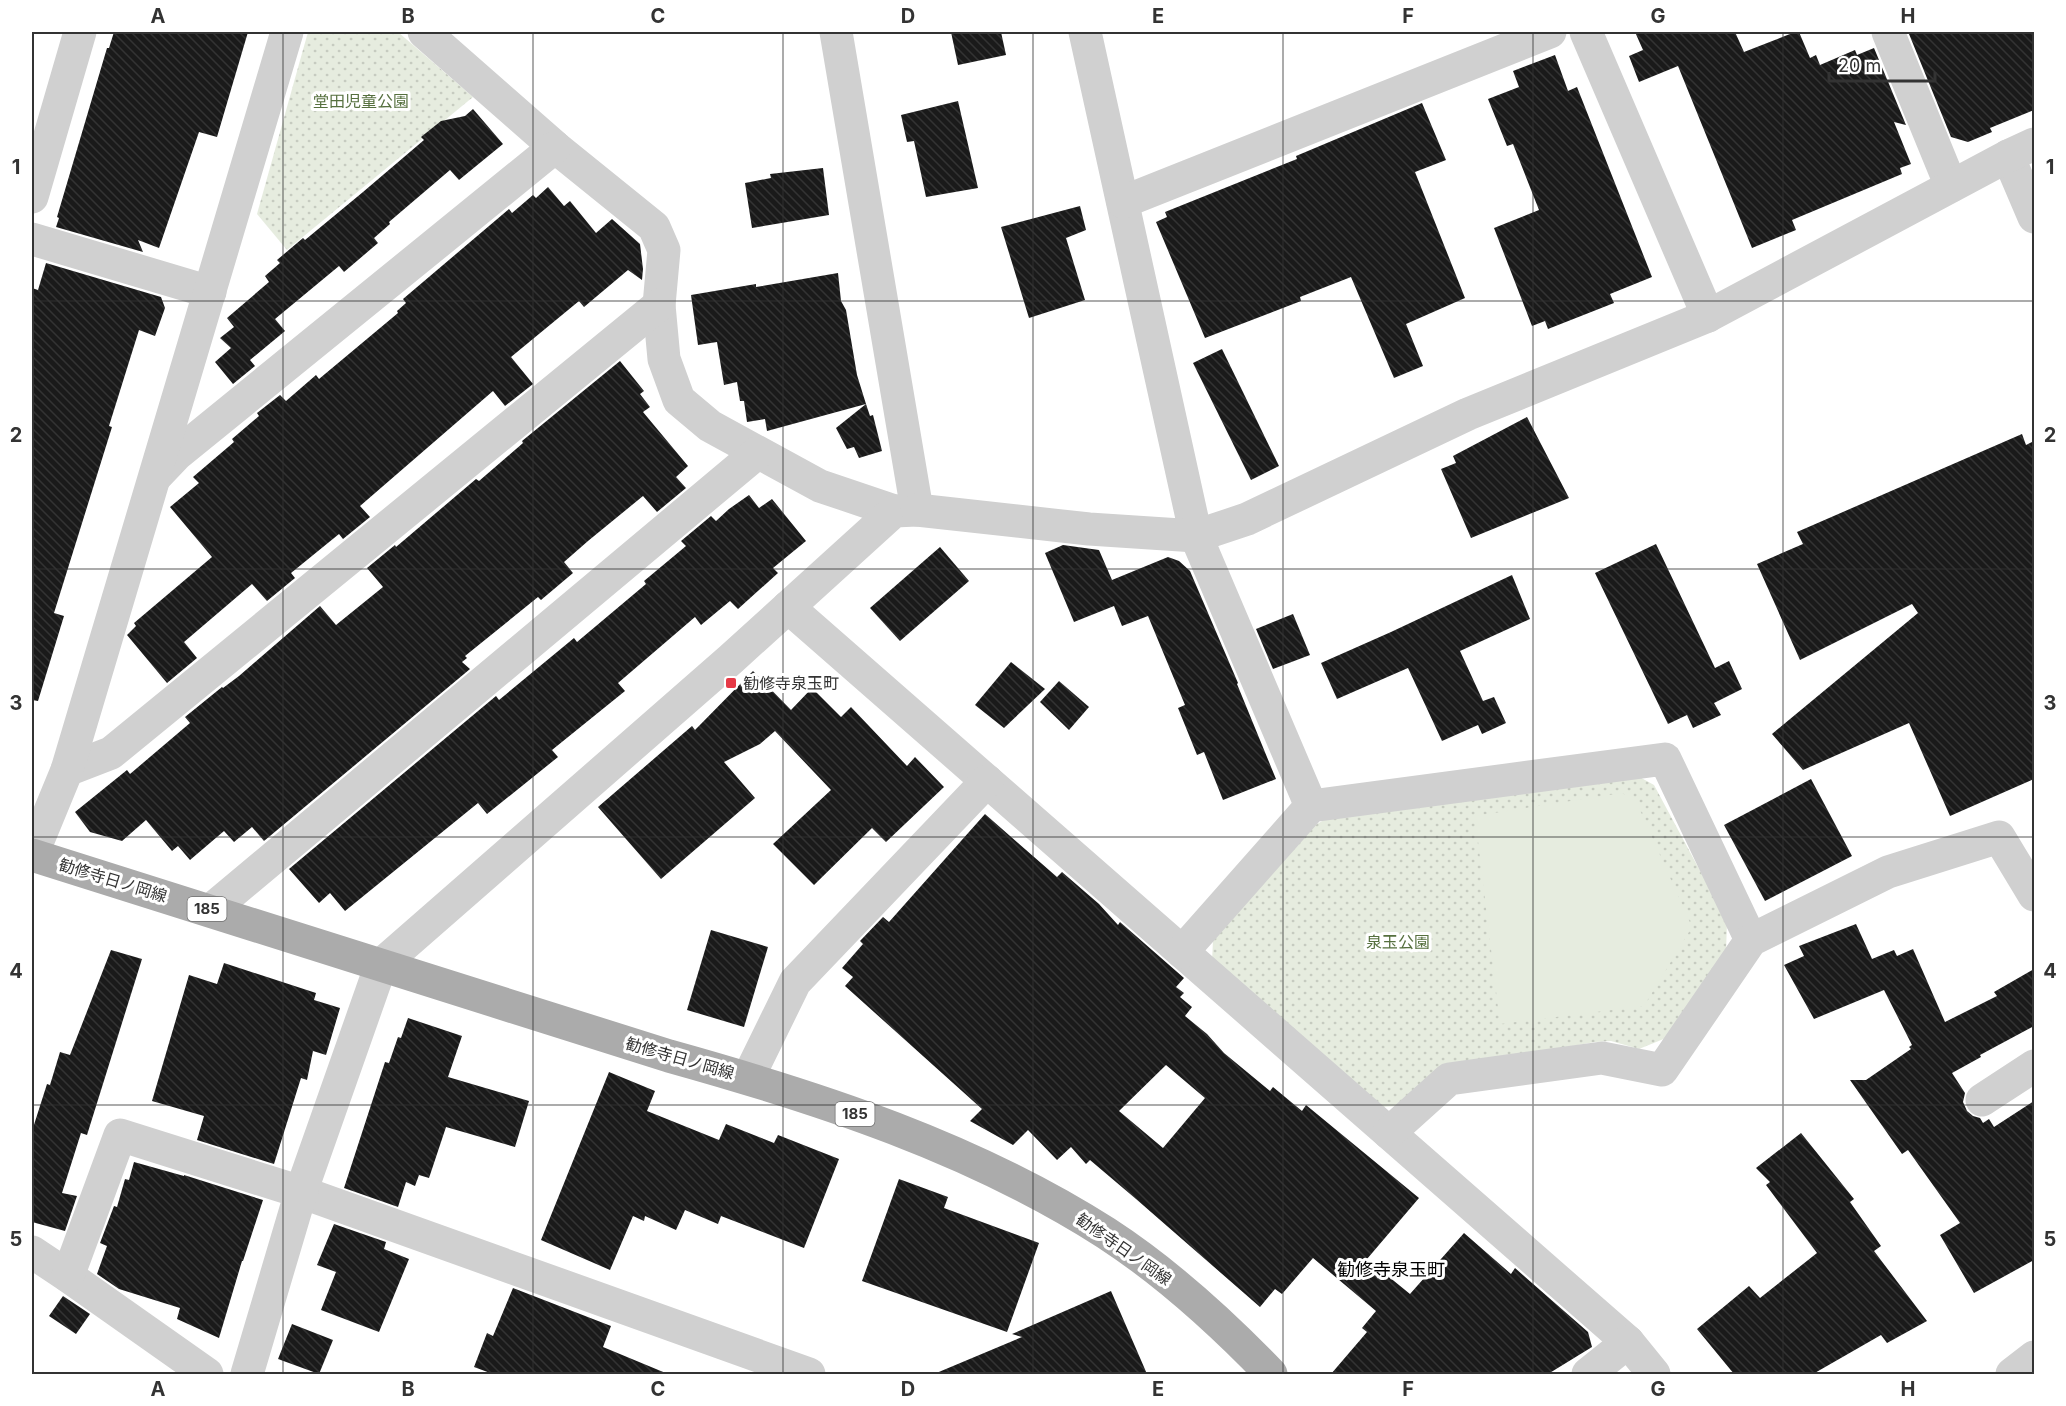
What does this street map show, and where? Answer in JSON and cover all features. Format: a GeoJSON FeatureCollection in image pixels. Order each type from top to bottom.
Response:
{"type":"FeatureCollection","features":[{"type":"Feature","properties":{"kind":"main road","name":"勧修寺日ノ岡線"},"geometry":{"type":"LineString","coordinates":[[32,855],[669,1056],[748,1078],[945,1148],[1028,1188],[1107,1234],[1155,1268],[1235,1337],[1271,1374]]}},
{"type":"Feature","properties":{"kind":"street"},"geometry":{"type":"LineString","coordinates":[[32,197],[80,32]]}},
{"type":"Feature","properties":{"kind":"street"},"geometry":{"type":"LineString","coordinates":[[32,855],[67,770],[287,32]]}},
{"type":"Feature","properties":{"kind":"street"},"geometry":{"type":"LineString","coordinates":[[424,32],[555,147],[654,227],[664,250],[659,305],[664,359],[679,400],[710,426],[820,486],[906,510],[1089,529],[1196,536],[1247,519],[1468,414],[1708,316],[2021,150],[2034,217]]}},
{"type":"Feature","properties":{"kind":"street"},"geometry":{"type":"LineString","coordinates":[[836,32],[906,510]]}},
{"type":"Feature","properties":{"kind":"street"},"geometry":{"type":"LineString","coordinates":[[1085,32],[1196,536],[1311,806]]}},
{"type":"Feature","properties":{"kind":"street"},"geometry":{"type":"LineString","coordinates":[[1123,202],[1550,32]]}},
{"type":"Feature","properties":{"kind":"street"},"geometry":{"type":"LineString","coordinates":[[1586,32],[1708,316]]}},
{"type":"Feature","properties":{"kind":"street"},"geometry":{"type":"LineString","coordinates":[[1888,32],[1951,186]]}},
{"type":"Feature","properties":{"kind":"street"},"geometry":{"type":"LineString","coordinates":[[154,478],[176,455],[555,147]]}},
{"type":"Feature","properties":{"kind":"street"},"geometry":{"type":"LineString","coordinates":[[32,239],[210,292]]}},
{"type":"Feature","properties":{"kind":"street"},"geometry":{"type":"LineString","coordinates":[[67,770],[111,753],[659,305]]}},
{"type":"Feature","properties":{"kind":"street"},"geometry":{"type":"LineString","coordinates":[[211,910],[758,453]]}},
{"type":"Feature","properties":{"kind":"street"},"geometry":{"type":"LineString","coordinates":[[247,1374],[302,1192],[381,965],[788,607],[906,510]]}},
{"type":"Feature","properties":{"kind":"street"},"geometry":{"type":"LineString","coordinates":[[788,607],[1628,1342],[1654,1374]]}},
{"type":"Feature","properties":{"kind":"street"},"geometry":{"type":"LineString","coordinates":[[1182,952],[1311,806],[1665,759],[1751,940]]}},
{"type":"Feature","properties":{"kind":"street"},"geometry":{"type":"LineString","coordinates":[[748,1078],[795,982],[987,781]]}},
{"type":"Feature","properties":{"kind":"street"},"geometry":{"type":"LineString","coordinates":[[1389,1133],[1449,1078],[1602,1058],[1662,1070],[1751,940],[1888,872],[1999,837],[2034,895]]}},
{"type":"Feature","properties":{"kind":"street"},"geometry":{"type":"LineString","coordinates":[[1982,1100],[2034,1066]]}},
{"type":"Feature","properties":{"kind":"street"},"geometry":{"type":"LineString","coordinates":[[68,1276],[120,1135],[302,1192],[810,1374]]}},
{"type":"Feature","properties":{"kind":"street"},"geometry":{"type":"LineString","coordinates":[[32,1252],[207,1374]]}},
{"type":"Feature","properties":{"kind":"street"},"geometry":{"type":"LineString","coordinates":[[1588,1374],[1628,1342]]}},
{"type":"Feature","properties":{"kind":"street"},"geometry":{"type":"LineString","coordinates":[[2012,1374],[2034,1358]]}},
{"type":"Feature","properties":{"kind":"green space","name":"堂田児童公園"},"geometry":{"type":"Polygon","coordinates":[[[308,32],[398,32],[473,97],[287,250],[257,214],[308,32]]]}},
{"type":"Feature","properties":{"kind":"green space","name":"泉玉公園"},"geometry":{"type":"Polygon","coordinates":[[[1636,775],[1654,785],[1727,921],[1726,953],[1666,1038],[1639,1049],[1611,1041],[1595,1042],[1489,1061],[1401,1106],[1377,1107],[1212,962],[1213,940],[1308,829],[1333,815],[1636,775]]]}},
{"type":"Feature","properties":{"kind":"green space"},"geometry":{"type":"Polygon","coordinates":[[[1622,793],[1636,801],[1692,927],[1644,1006],[1500,1024],[1475,816],[1622,793]]]}},
{"type":"Feature","properties":{"kind":"building"},"geometry":{"type":"Polygon","coordinates":[[[114,32],[248,32],[217,137],[199,132],[159,248],[138,240],[143,252],[56,227],[107,48],[109,48],[114,32]]]}},
{"type":"Feature","properties":{"kind":"building"},"geometry":{"type":"Polygon","coordinates":[[[951,32],[1001,32],[1006,55],[958,65],[951,32]]]}},
{"type":"Feature","properties":{"kind":"building"},"geometry":{"type":"Polygon","coordinates":[[[1635,32],[1735,32],[1744,52],[1799,32],[1810,58],[1816,55],[1820,65],[1855,50],[1857,55],[1874,48],[1906,125],[1894,122],[1911,164],[1900,168],[1902,174],[1792,220],[1796,230],[1752,248],[1678,66],[1639,82],[1629,56],[1643,50],[1635,32]]]}},
{"type":"Feature","properties":{"kind":"building"},"geometry":{"type":"Polygon","coordinates":[[[1916,32],[2034,32],[2034,110],[1990,128],[1992,132],[1968,142],[1951,137],[1909,34],[1916,32]]]}},
{"type":"Feature","properties":{"kind":"building"},"geometry":{"type":"Polygon","coordinates":[[[1555,55],[1568,91],[1577,87],[1652,277],[1610,294],[1614,303],[1548,329],[1545,321],[1532,326],[1494,228],[1539,210],[1513,144],[1507,146],[1488,99],[1519,87],[1513,71],[1555,55]]]}},
{"type":"Feature","properties":{"kind":"building"},"geometry":{"type":"Polygon","coordinates":[[[958,101],[978,188],[926,197],[914,141],[907,142],[901,115],[958,101]]]}},
{"type":"Feature","properties":{"kind":"building"},"geometry":{"type":"Polygon","coordinates":[[[1422,103],[1446,160],[1415,172],[1465,298],[1406,324],[1423,366],[1394,378],[1351,277],[1300,297],[1301,301],[1205,338],[1156,222],[1167,217],[1165,212],[1297,159],[1296,156],[1422,103]]]}},
{"type":"Feature","properties":{"kind":"building"},"geometry":{"type":"Polygon","coordinates":[[[473,109],[503,144],[459,180],[450,170],[389,222],[390,224],[374,238],[378,243],[344,272],[339,266],[275,319],[285,331],[250,360],[255,366],[233,384],[215,362],[231,348],[220,338],[234,327],[227,318],[269,282],[265,276],[280,263],[277,260],[363,192],[424,140],[421,137],[441,121],[465,116],[473,109]]]}},
{"type":"Feature","properties":{"kind":"building"},"geometry":{"type":"Polygon","coordinates":[[[823,168],[829,215],[752,228],[745,183],[771,178],[770,174],[823,168]]]}},
{"type":"Feature","properties":{"kind":"building"},"geometry":{"type":"Polygon","coordinates":[[[548,187],[564,206],[570,201],[596,233],[612,219],[640,244],[642,280],[628,270],[584,307],[579,301],[511,357],[533,384],[505,406],[493,391],[360,506],[370,517],[343,539],[339,534],[291,573],[295,578],[267,601],[252,584],[184,642],[197,658],[167,683],[127,635],[136,626],[134,623],[212,557],[170,507],[199,483],[193,477],[234,442],[232,439],[259,416],[257,413],[280,395],[286,401],[316,375],[319,379],[398,313],[397,311],[406,303],[403,299],[509,209],[512,213],[533,195],[536,198],[548,187]]]}},
{"type":"Feature","properties":{"kind":"building"},"geometry":{"type":"Polygon","coordinates":[[[1080,206],[1086,230],[1066,238],[1085,300],[1029,318],[1001,227],[1080,206]]]}},
{"type":"Feature","properties":{"kind":"building"},"geometry":{"type":"Polygon","coordinates":[[[46,263],[161,297],[165,308],[155,336],[139,330],[109,426],[112,427],[54,613],[64,616],[38,701],[32,700],[32,288],[38,290],[46,263]]]}},
{"type":"Feature","properties":{"kind":"building"},"geometry":{"type":"Polygon","coordinates":[[[838,273],[841,301],[846,310],[857,375],[866,404],[767,431],[765,419],[747,422],[744,401],[740,401],[737,382],[724,385],[717,342],[698,345],[691,295],[838,273]]]}},
{"type":"Feature","properties":{"kind":"building"},"geometry":{"type":"Polygon","coordinates":[[[1222,349],[1279,466],[1251,480],[1193,363],[1222,349]]]}},
{"type":"Feature","properties":{"kind":"building"},"geometry":{"type":"Polygon","coordinates":[[[620,361],[644,391],[640,394],[650,407],[643,412],[688,466],[676,477],[686,488],[657,512],[643,496],[588,541],[564,562],[573,573],[541,600],[538,597],[465,656],[467,658],[462,662],[470,669],[264,841],[252,827],[234,842],[224,831],[190,860],[178,846],[172,851],[146,820],[122,841],[90,832],[75,812],[127,770],[130,774],[190,723],[185,717],[239,676],[320,606],[336,625],[383,587],[367,568],[395,545],[396,547],[476,479],[479,481],[523,443],[522,441],[620,361]]]}},
{"type":"Feature","properties":{"kind":"building"},"geometry":{"type":"Polygon","coordinates":[[[866,404],[870,416],[873,415],[882,451],[859,458],[854,447],[847,449],[836,428],[866,404]]]}},
{"type":"Feature","properties":{"kind":"building"},"geometry":{"type":"Polygon","coordinates":[[[1527,417],[1569,498],[1471,538],[1441,469],[1456,463],[1453,456],[1527,417]]]}},
{"type":"Feature","properties":{"kind":"building"},"geometry":{"type":"Polygon","coordinates":[[[2022,434],[2026,445],[2034,441],[2034,779],[1950,816],[1909,723],[1803,770],[1772,734],[1918,613],[1912,604],[1800,660],[1757,564],[1803,544],[1797,532],[2022,434]]]}},
{"type":"Feature","properties":{"kind":"building"},"geometry":{"type":"Polygon","coordinates":[[[749,495],[759,508],[772,499],[806,541],[773,568],[778,573],[738,609],[730,601],[701,625],[695,617],[618,683],[625,691],[552,750],[558,757],[487,814],[478,803],[345,911],[330,893],[319,903],[289,869],[496,696],[499,700],[574,638],[577,642],[646,584],[644,581],[686,546],[681,541],[711,516],[716,521],[749,495]]]}},
{"type":"Feature","properties":{"kind":"building"},"geometry":{"type":"Polygon","coordinates":[[[1656,544],[1715,668],[1729,661],[1742,689],[1714,703],[1721,715],[1693,728],[1687,715],[1668,724],[1595,573],[1656,544]]]}},
{"type":"Feature","properties":{"kind":"building"},"geometry":{"type":"Polygon","coordinates":[[[1063,545],[1099,550],[1112,580],[1168,557],[1179,561],[1190,571],[1276,779],[1223,800],[1204,752],[1197,755],[1178,708],[1185,705],[1148,616],[1122,626],[1114,606],[1074,622],[1045,553],[1063,545]]]}},
{"type":"Feature","properties":{"kind":"building"},"geometry":{"type":"Polygon","coordinates":[[[940,547],[969,581],[900,641],[870,608],[940,547]]]}},
{"type":"Feature","properties":{"kind":"building"},"geometry":{"type":"Polygon","coordinates":[[[1512,575],[1530,619],[1460,651],[1483,701],[1494,697],[1506,723],[1482,734],[1478,725],[1442,741],[1408,668],[1337,699],[1321,663],[1512,575]]]}},
{"type":"Feature","properties":{"kind":"building"},"geometry":{"type":"Polygon","coordinates":[[[1293,614],[1310,655],[1273,669],[1256,629],[1293,614]]]}},
{"type":"Feature","properties":{"kind":"building"},"geometry":{"type":"Polygon","coordinates":[[[1011,662],[1045,689],[1004,728],[975,705],[1011,662]]]}},
{"type":"Feature","properties":{"kind":"building"},"geometry":{"type":"Polygon","coordinates":[[[753,671],[791,710],[812,688],[841,717],[851,707],[907,766],[915,757],[944,787],[886,842],[872,828],[814,885],[773,844],[831,790],[775,731],[760,744],[724,762],[755,798],[661,879],[598,807],[692,726],[695,730],[753,671]]]}},
{"type":"Feature","properties":{"kind":"building"},"geometry":{"type":"Polygon","coordinates":[[[1059,681],[1089,707],[1069,730],[1040,702],[1059,681]]]}},
{"type":"Feature","properties":{"kind":"building"},"geometry":{"type":"Polygon","coordinates":[[[1811,779],[1852,856],[1765,901],[1724,825],[1811,779]]]}},
{"type":"Feature","properties":{"kind":"building"},"geometry":{"type":"Polygon","coordinates":[[[985,814],[1057,877],[1062,872],[1099,904],[1118,925],[1120,922],[1184,978],[1176,987],[1184,993],[1180,997],[1192,1007],[1185,1016],[1207,1034],[1224,1053],[1270,1091],[1273,1087],[1302,1111],[1306,1105],[1419,1198],[1367,1259],[1410,1294],[1464,1233],[1511,1274],[1515,1268],[1588,1332],[1592,1347],[1548,1374],[1331,1374],[1367,1332],[1362,1328],[1376,1311],[1313,1258],[1282,1294],[1275,1289],[1260,1307],[1090,1160],[1086,1164],[1071,1147],[1057,1160],[1028,1130],[1013,1145],[970,1121],[982,1109],[845,986],[853,977],[842,968],[863,944],[860,941],[883,917],[889,922],[985,814]],[[1166,1065],[1119,1111],[1163,1148],[1205,1098],[1166,1065]]]}},
{"type":"Feature","properties":{"kind":"building"},"geometry":{"type":"Polygon","coordinates":[[[1856,924],[1872,959],[1894,950],[1897,956],[1913,949],[1945,1022],[1997,996],[1994,992],[2034,969],[2034,1026],[1952,1073],[1965,1093],[1963,1102],[1967,1111],[1980,1118],[1983,1123],[1989,1119],[1994,1127],[2034,1101],[2034,1260],[1974,1293],[1940,1235],[1960,1223],[1908,1150],[1902,1154],[1850,1080],[1866,1080],[1911,1049],[1909,1047],[1912,1045],[1884,990],[1814,1019],[1784,965],[1804,956],[1799,946],[1856,924]]]}},
{"type":"Feature","properties":{"kind":"building"},"geometry":{"type":"Polygon","coordinates":[[[711,930],[768,947],[744,1027],[687,1010],[711,930]]]}},
{"type":"Feature","properties":{"kind":"building"},"geometry":{"type":"Polygon","coordinates":[[[111,950],[142,959],[87,1135],[81,1133],[62,1193],[77,1196],[65,1231],[32,1222],[32,1131],[60,1052],[70,1055],[111,950]]]}},
{"type":"Feature","properties":{"kind":"building"},"geometry":{"type":"Polygon","coordinates":[[[224,963],[316,993],[314,1000],[340,1008],[326,1055],[313,1051],[307,1080],[301,1078],[274,1164],[197,1140],[204,1116],[152,1101],[189,975],[217,984],[224,963]]]}},
{"type":"Feature","properties":{"kind":"building"},"geometry":{"type":"Polygon","coordinates":[[[408,1018],[462,1036],[448,1077],[529,1101],[515,1147],[446,1127],[429,1178],[419,1175],[415,1186],[406,1182],[398,1207],[344,1188],[385,1062],[389,1063],[398,1037],[401,1038],[408,1018]]]}},
{"type":"Feature","properties":{"kind":"building"},"geometry":{"type":"Polygon","coordinates":[[[609,1072],[655,1091],[647,1111],[719,1140],[726,1124],[774,1143],[778,1135],[839,1159],[804,1248],[721,1216],[718,1224],[685,1210],[676,1230],[645,1216],[644,1221],[633,1216],[610,1270],[541,1240],[609,1072]]]}},
{"type":"Feature","properties":{"kind":"building"},"geometry":{"type":"Polygon","coordinates":[[[1801,1133],[1854,1199],[1850,1202],[1881,1246],[1874,1251],[1927,1321],[1887,1343],[1881,1335],[1813,1374],[1734,1374],[1697,1329],[1749,1286],[1760,1298],[1817,1253],[1766,1185],[1770,1182],[1756,1168],[1801,1133]]]}},
{"type":"Feature","properties":{"kind":"building"},"geometry":{"type":"Polygon","coordinates":[[[134,1162],[263,1200],[219,1338],[177,1319],[180,1308],[119,1289],[97,1274],[107,1246],[100,1243],[114,1206],[117,1207],[125,1179],[129,1180],[134,1162]]]}},
{"type":"Feature","properties":{"kind":"building"},"geometry":{"type":"Polygon","coordinates":[[[899,1179],[948,1197],[944,1208],[1039,1243],[1007,1332],[862,1281],[899,1179]]]}},
{"type":"Feature","properties":{"kind":"building"},"geometry":{"type":"Polygon","coordinates":[[[334,1224],[386,1242],[384,1249],[409,1259],[379,1332],[321,1310],[336,1272],[317,1265],[334,1224]]]}},
{"type":"Feature","properties":{"kind":"building"},"geometry":{"type":"Polygon","coordinates":[[[513,1288],[611,1326],[603,1347],[668,1374],[493,1374],[474,1367],[487,1333],[493,1336],[513,1288]]]}},
{"type":"Feature","properties":{"kind":"building"},"geometry":{"type":"Polygon","coordinates":[[[1111,1291],[1147,1374],[934,1374],[1022,1337],[1012,1334],[1111,1291]]]}},
{"type":"Feature","properties":{"kind":"building"},"geometry":{"type":"Polygon","coordinates":[[[63,1296],[90,1314],[76,1334],[49,1316],[63,1296]]]}},
{"type":"Feature","properties":{"kind":"building"},"geometry":{"type":"Polygon","coordinates":[[[292,1324],[333,1340],[319,1374],[278,1359],[292,1324]]]}},
{"type":"Feature","properties":{"kind":"place","name":"勧修寺泉玉町"},"geometry":{"type":"Point","coordinates":[731,683]}},
{"type":"Feature","properties":{"kind":"district","name":"勧修寺泉玉町"},"geometry":{"type":"Point","coordinates":[1391,1270]}}]}
